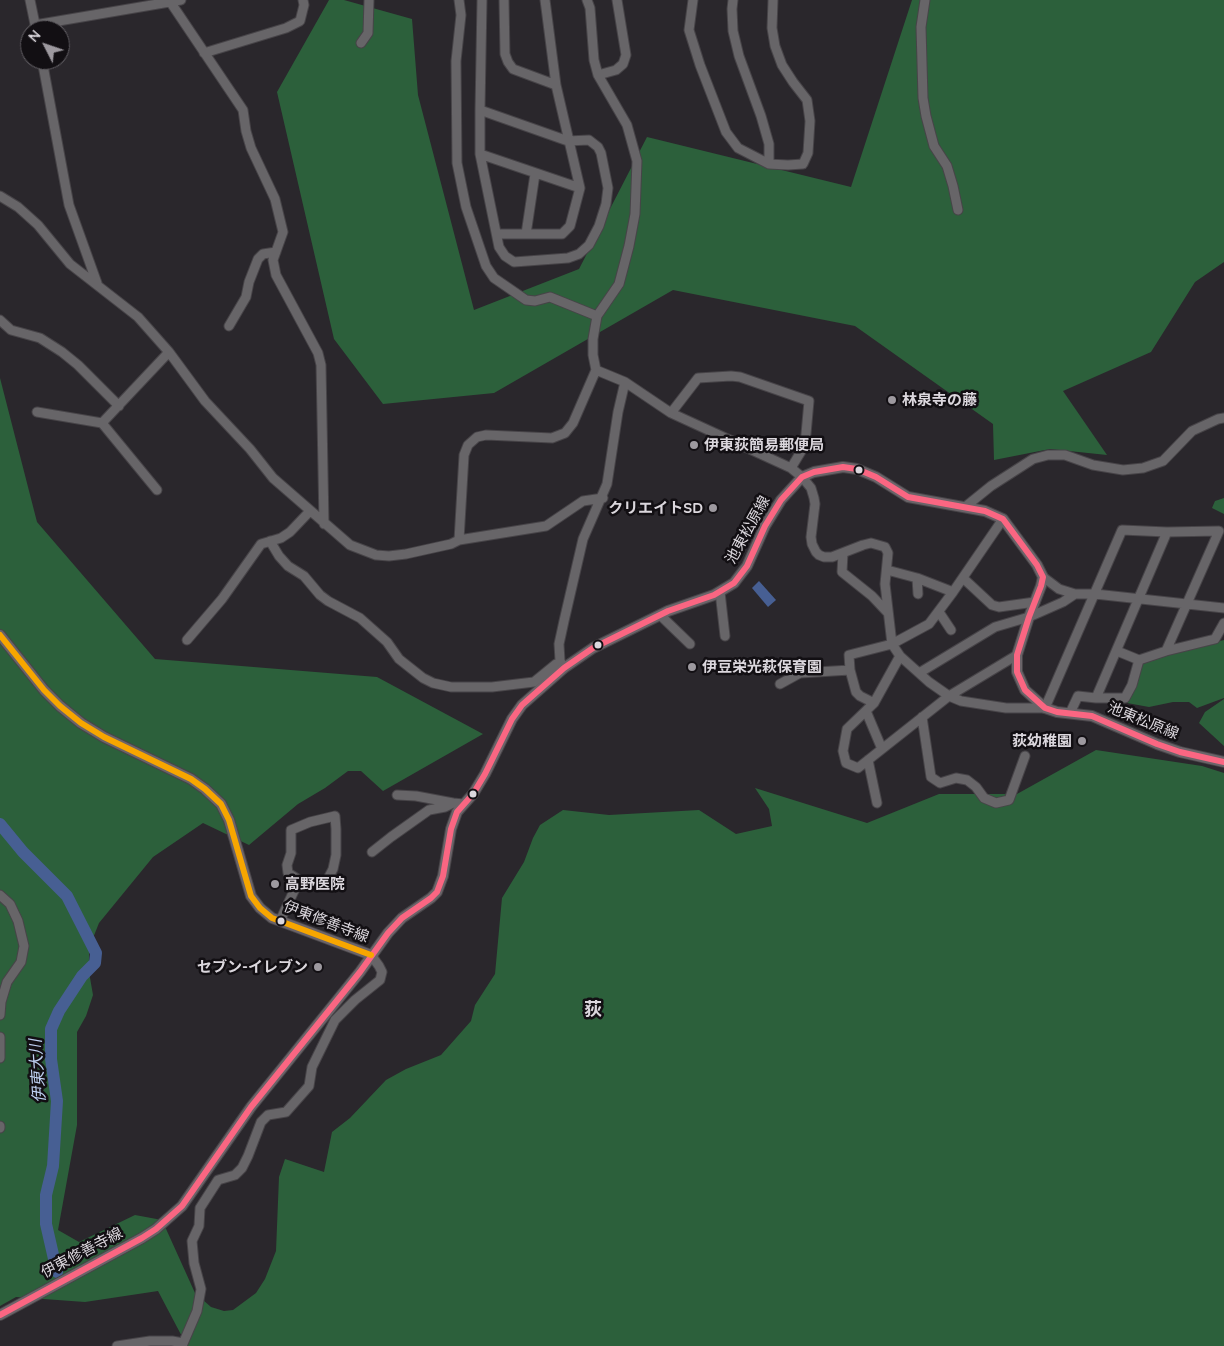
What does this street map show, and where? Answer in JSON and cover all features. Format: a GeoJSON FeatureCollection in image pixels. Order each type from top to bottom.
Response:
{"type":"FeatureCollection","features":[{"type":"Feature","properties":{"kind":"main road"},"geometry":{"type":"LineString","coordinates":[[802,477],[825,469],[857,468],[876,477],[908,497],[985,511],[1003,519],[1037,565],[1043,577]]}},
{"type":"Feature","properties":{"kind":"main road","name":"池東松原線"},"geometry":{"type":"LineString","coordinates":[[371,955],[402,918],[437,892],[443,876],[451,829],[459,803],[473,794],[486,774],[512,719],[522,705],[564,668],[593,648],[660,615],[720,592],[734,584],[747,566],[765,526],[777,506],[802,477]]}},
{"type":"Feature","properties":{"kind":"main road","name":"池東松原線"},"geometry":{"type":"LineString","coordinates":[[1043,577],[1017,654],[1017,672],[1025,690],[1046,708],[1057,712],[1092,716],[1156,744],[1180,752],[1224,762]]}},
{"type":"Feature","properties":{"kind":"main road","name":"伊東修善寺線"},"geometry":{"type":"LineString","coordinates":[[0,635],[44,690],[81,723],[104,737],[191,780],[205,789],[221,804],[229,820],[251,896],[260,908],[272,918],[371,955],[360,972],[251,1107],[182,1206],[156,1229],[1,1315]]}},
{"type":"Feature","properties":{"kind":"street"},"geometry":{"type":"LineString","coordinates":[[30,0],[34,20]]}},
{"type":"Feature","properties":{"kind":"street"},"geometry":{"type":"LineString","coordinates":[[70,21],[182,0]]}},
{"type":"Feature","properties":{"kind":"street"},"geometry":{"type":"LineString","coordinates":[[204,53],[286,28],[300,21],[304,4],[303,0]]}},
{"type":"Feature","properties":{"kind":"street"},"geometry":{"type":"LineString","coordinates":[[361,43],[368,33],[369,0]]}},
{"type":"Feature","properties":{"kind":"street"},"geometry":{"type":"LineString","coordinates":[[459,0],[461,15],[456,61],[456,163],[466,207],[486,266],[494,278],[526,300],[535,301],[550,297],[598,316]]}},
{"type":"Feature","properties":{"kind":"street"},"geometry":{"type":"LineString","coordinates":[[480,110],[568,142],[589,140],[598,147],[608,188],[606,204],[599,226],[589,245],[579,254],[568,258],[514,262],[505,256],[499,247],[480,154],[480,110],[482,0]]}},
{"type":"Feature","properties":{"kind":"street"},"geometry":{"type":"LineString","coordinates":[[504,0],[505,54],[508,62],[513,69],[556,85]]}},
{"type":"Feature","properties":{"kind":"street"},"geometry":{"type":"LineString","coordinates":[[497,234],[562,234],[570,226],[580,188],[556,85],[545,0]]}},
{"type":"Feature","properties":{"kind":"street"},"geometry":{"type":"LineString","coordinates":[[459,540],[464,455],[468,445],[477,437],[486,435],[552,438],[565,433],[572,423],[596,370],[593,355],[593,338],[598,316],[619,284],[629,246],[635,214],[638,161],[627,125],[598,75],[594,60],[590,8],[587,0]]}},
{"type":"Feature","properties":{"kind":"street"},"geometry":{"type":"LineString","coordinates":[[598,75],[616,70],[623,64],[626,55],[618,0]]}},
{"type":"Feature","properties":{"kind":"street"},"geometry":{"type":"LineString","coordinates":[[693,0],[689,30],[700,66],[726,132],[738,148],[769,164],[803,164],[808,153],[810,121],[807,100],[782,65],[775,46],[772,28],[773,0]]}},
{"type":"Feature","properties":{"kind":"street"},"geometry":{"type":"LineString","coordinates":[[733,0],[733,31],[739,56],[769,144],[769,164]]}},
{"type":"Feature","properties":{"kind":"street"},"geometry":{"type":"LineString","coordinates":[[925,0],[920,27],[924,107],[934,146],[947,166],[958,210]]}},
{"type":"Feature","properties":{"kind":"street"},"geometry":{"type":"LineString","coordinates":[[170,1],[243,110],[250,148],[275,199],[283,232],[273,260],[276,275],[318,353],[322,365],[324,524]]}},
{"type":"Feature","properties":{"kind":"street"},"geometry":{"type":"LineString","coordinates":[[44,70],[69,205],[98,284]]}},
{"type":"Feature","properties":{"kind":"street"},"geometry":{"type":"LineString","coordinates":[[480,154],[580,188]]}},
{"type":"Feature","properties":{"kind":"street"},"geometry":{"type":"LineString","coordinates":[[526,234],[535,174]]}},
{"type":"Feature","properties":{"kind":"street"},"geometry":{"type":"LineString","coordinates":[[0,196],[18,207],[31,219],[70,264],[138,317],[170,352],[205,401],[250,449],[273,478],[350,545],[376,555],[406,554],[443,547],[459,540],[546,526],[583,502],[602,498]]}},
{"type":"Feature","properties":{"kind":"street"},"geometry":{"type":"LineString","coordinates":[[229,326],[246,297],[249,282],[258,259],[263,254],[276,252]]}},
{"type":"Feature","properties":{"kind":"street"},"geometry":{"type":"LineString","coordinates":[[0,320],[11,330],[40,338],[62,352],[78,365],[119,406]]}},
{"type":"Feature","properties":{"kind":"street"},"geometry":{"type":"LineString","coordinates":[[102,423],[170,352]]}},
{"type":"Feature","properties":{"kind":"street"},"geometry":{"type":"LineString","coordinates":[[596,370],[625,382],[671,413],[791,468],[802,477],[811,488],[815,504],[811,537],[816,552],[824,557],[844,553],[863,544],[878,544],[885,547],[888,553],[885,584],[892,644],[900,656],[949,696],[960,701],[1006,708],[1046,708],[1122,530],[1167,532],[1221,531],[1185,605],[1166,651]]}},
{"type":"Feature","properties":{"kind":"street"},"geometry":{"type":"LineString","coordinates":[[671,413],[698,378],[740,377],[808,401],[805,445],[791,468]]}},
{"type":"Feature","properties":{"kind":"street"},"geometry":{"type":"LineString","coordinates":[[564,668],[560,661],[559,644],[583,539],[607,484],[618,412],[625,382]]}},
{"type":"Feature","properties":{"kind":"street"},"geometry":{"type":"LineString","coordinates":[[37,412],[102,423],[157,490]]}},
{"type":"Feature","properties":{"kind":"street"},"geometry":{"type":"LineString","coordinates":[[966,507],[991,486],[1033,459],[1048,455],[1065,455],[1093,465],[1123,470],[1142,468],[1163,461],[1192,431],[1224,418]]}},
{"type":"Feature","properties":{"kind":"street"},"geometry":{"type":"LineString","coordinates":[[187,640],[222,599],[261,544],[282,538],[310,511]]}},
{"type":"Feature","properties":{"kind":"street"},"geometry":{"type":"LineString","coordinates":[[874,703],[856,692],[850,670],[849,655],[892,644],[929,624],[954,592],[1003,519]]}},
{"type":"Feature","properties":{"kind":"street"},"geometry":{"type":"LineString","coordinates":[[1096,698],[1167,532]]}},
{"type":"Feature","properties":{"kind":"street"},"geometry":{"type":"LineString","coordinates":[[270,541],[288,566],[304,576],[328,601],[360,618],[387,642],[399,659],[424,678],[433,682],[451,687],[492,687],[534,682],[556,664],[564,668]]}},
{"type":"Feature","properties":{"kind":"street"},"geometry":{"type":"LineString","coordinates":[[844,553],[842,572],[872,596],[888,613]]}},
{"type":"Feature","properties":{"kind":"street"},"geometry":{"type":"LineString","coordinates":[[887,570],[917,578],[954,592]]}},
{"type":"Feature","properties":{"kind":"street"},"geometry":{"type":"LineString","coordinates":[[1043,577],[1059,589],[1075,594],[1095,594],[1224,608]]}},
{"type":"Feature","properties":{"kind":"street"},"geometry":{"type":"LineString","coordinates":[[917,578],[918,594]]}},
{"type":"Feature","properties":{"kind":"street"},"geometry":{"type":"LineString","coordinates":[[963,578],[992,605],[999,607],[1035,602]]}},
{"type":"Feature","properties":{"kind":"street"},"geometry":{"type":"LineString","coordinates":[[720,592],[725,636]]}},
{"type":"Feature","properties":{"kind":"street"},"geometry":{"type":"LineString","coordinates":[[919,673],[995,627],[1063,602],[1075,594]]}},
{"type":"Feature","properties":{"kind":"street"},"geometry":{"type":"LineString","coordinates":[[939,612],[951,630]]}},
{"type":"Feature","properties":{"kind":"street"},"geometry":{"type":"LineString","coordinates":[[660,615],[690,644]]}},
{"type":"Feature","properties":{"kind":"street"},"geometry":{"type":"LineString","coordinates":[[1117,651],[1139,660],[1215,639],[1224,623]]}},
{"type":"Feature","properties":{"kind":"street"},"geometry":{"type":"LineString","coordinates":[[900,656],[874,703],[847,730],[844,751],[846,763],[858,768],[949,696],[1017,654]]}},
{"type":"Feature","properties":{"kind":"street"},"geometry":{"type":"LineString","coordinates":[[1070,714],[1078,696],[1125,698],[1132,685],[1139,660]]}},
{"type":"Feature","properties":{"kind":"street"},"geometry":{"type":"LineString","coordinates":[[780,684],[800,673],[850,670]]}},
{"type":"Feature","properties":{"kind":"street"},"geometry":{"type":"LineString","coordinates":[[866,711],[882,749]]}},
{"type":"Feature","properties":{"kind":"street"},"geometry":{"type":"LineString","coordinates":[[922,717],[931,777],[940,783],[956,778],[967,780],[976,787],[984,798],[996,803],[1009,800],[1025,756]]}},
{"type":"Feature","properties":{"kind":"street"},"geometry":{"type":"LineString","coordinates":[[868,760],[877,803]]}},
{"type":"Feature","properties":{"kind":"street"},"geometry":{"type":"LineString","coordinates":[[397,795],[459,803]]}},
{"type":"Feature","properties":{"kind":"street"},"geometry":{"type":"LineString","coordinates":[[372,852],[429,810],[459,803]]}},
{"type":"Feature","properties":{"kind":"street"},"geometry":{"type":"LineString","coordinates":[[335,816],[336,855],[333,869],[324,886],[299,880],[288,873],[287,865],[291,853],[291,830],[310,822],[335,816]]}},
{"type":"Feature","properties":{"kind":"street"},"geometry":{"type":"LineString","coordinates":[[280,921],[299,880]]}},
{"type":"Feature","properties":{"kind":"street"},"geometry":{"type":"LineString","coordinates":[[0,895],[10,904],[18,921],[24,946],[21,962],[7,982],[1,1002],[0,1015]]}},
{"type":"Feature","properties":{"kind":"street"},"geometry":{"type":"LineString","coordinates":[[117,1346],[160,1343],[183,1344],[197,1311],[201,1290],[194,1263],[192,1241],[199,1226],[200,1208],[218,1180],[236,1175],[242,1168],[261,1122],[268,1115],[286,1112],[309,1086],[312,1067],[335,1020],[355,1000],[380,980],[382,972],[371,955]]}},
{"type":"Feature","properties":{"kind":"street"},"geometry":{"type":"LineString","coordinates":[[0,1037],[0,1058]]}},
{"type":"Feature","properties":{"kind":"green space"},"geometry":{"type":"Polygon","coordinates":[[[329,0],[344,0],[412,19],[418,95],[474,310],[579,269],[647,137],[851,187],[912,0],[1224,0],[1224,262],[1195,282],[1151,352],[1063,391],[1107,455],[1050,449],[994,460],[993,424],[855,326],[673,290],[494,393],[383,404],[334,339],[277,92],[329,0]]]}},
{"type":"Feature","properties":{"kind":"green space"},"geometry":{"type":"Polygon","coordinates":[[[0,378],[37,522],[155,659],[377,677],[483,734],[383,791],[361,771],[348,771],[325,788],[298,804],[249,845],[203,823],[153,857],[99,923],[89,948],[89,972],[93,995],[86,1016],[77,1032],[77,1125],[58,1230],[79,1242],[135,1215],[162,1220],[195,1293],[211,1307],[224,1311],[233,1310],[256,1293],[265,1279],[276,1251],[279,1177],[285,1159],[324,1172],[332,1132],[350,1118],[386,1080],[406,1069],[441,1055],[471,1021],[475,1005],[495,974],[502,898],[524,862],[540,825],[563,810],[609,815],[699,810],[736,834],[772,826],[769,809],[755,788],[867,823],[939,794],[1017,794],[1096,750],[1202,766],[1224,773],[1224,1346],[187,1346],[158,1291],[85,1302],[16,1297],[0,1306],[0,378]]]}},
{"type":"Feature","properties":{"kind":"green space"},"geometry":{"type":"Polygon","coordinates":[[[1224,498],[1224,514],[1212,508],[1215,501],[1224,498]]]}},
{"type":"Feature","properties":{"kind":"green space"},"geometry":{"type":"Polygon","coordinates":[[[1224,640],[1224,698],[1197,708],[1189,702],[1173,702],[1149,707],[1127,703],[1140,665],[1184,650],[1224,640]]]}},
{"type":"Feature","properties":{"kind":"green space"},"geometry":{"type":"Polygon","coordinates":[[[1224,699],[1224,746],[1199,723],[1205,712],[1224,699]]]}},
{"type":"Feature","properties":{"kind":"water"},"geometry":{"type":"Polygon","coordinates":[[[759,581],[776,600],[768,607],[752,588],[759,581]]]}},
{"type":"Feature","properties":{"kind":"waterway","name":"伊東大川"},"geometry":{"type":"LineString","coordinates":[[0,824],[23,852],[67,896],[96,953],[95,963],[82,976],[59,1011],[51,1029],[51,1059],[57,1101],[53,1166],[46,1195],[46,1224],[57,1272]]}},
{"type":"Feature","properties":{"kind":"transit line"},"geometry":{"type":"LineString","coordinates":[[0,1315],[142,1238],[156,1229],[182,1206],[251,1107],[360,972],[388,933],[402,918],[437,892],[443,876],[451,829],[457,812],[473,794],[512,719],[522,705],[564,668],[593,648],[668,611],[714,595],[734,583],[747,566],[765,526],[781,500],[802,477],[814,472],[843,467],[857,469],[876,477],[908,497],[985,511],[1003,519],[1037,565],[1043,577],[1017,655],[1017,672],[1025,690],[1045,708],[1057,712],[1092,716],[1157,744],[1180,752],[1224,762]]}},
{"type":"Feature","properties":{"kind":"transit line"},"geometry":{"type":"LineString","coordinates":[[0,635],[44,690],[81,723],[104,737],[191,779],[221,804],[229,820],[251,896],[260,908],[272,918],[371,955]]}},
{"type":"Feature","properties":{"kind":"place","name":"林泉寺の藤"},"geometry":{"type":"Point","coordinates":[892,400]}},
{"type":"Feature","properties":{"kind":"place","name":"伊東荻簡易郵便局"},"geometry":{"type":"Point","coordinates":[694,445]}},
{"type":"Feature","properties":{"kind":"place","name":"クリエイトSD"},"geometry":{"type":"Point","coordinates":[713,508]}},
{"type":"Feature","properties":{"kind":"place","name":"伊豆栄光萩保育園"},"geometry":{"type":"Point","coordinates":[692,667]}},
{"type":"Feature","properties":{"kind":"place","name":"荻幼稚園"},"geometry":{"type":"Point","coordinates":[1082,741]}},
{"type":"Feature","properties":{"kind":"place","name":"高野医院"},"geometry":{"type":"Point","coordinates":[275,884]}},
{"type":"Feature","properties":{"kind":"place","name":"セブン-イレブン"},"geometry":{"type":"Point","coordinates":[318,967]}},
{"type":"Feature","properties":{"kind":"district","name":"荻"},"geometry":{"type":"Point","coordinates":[593,1010]}}]}
